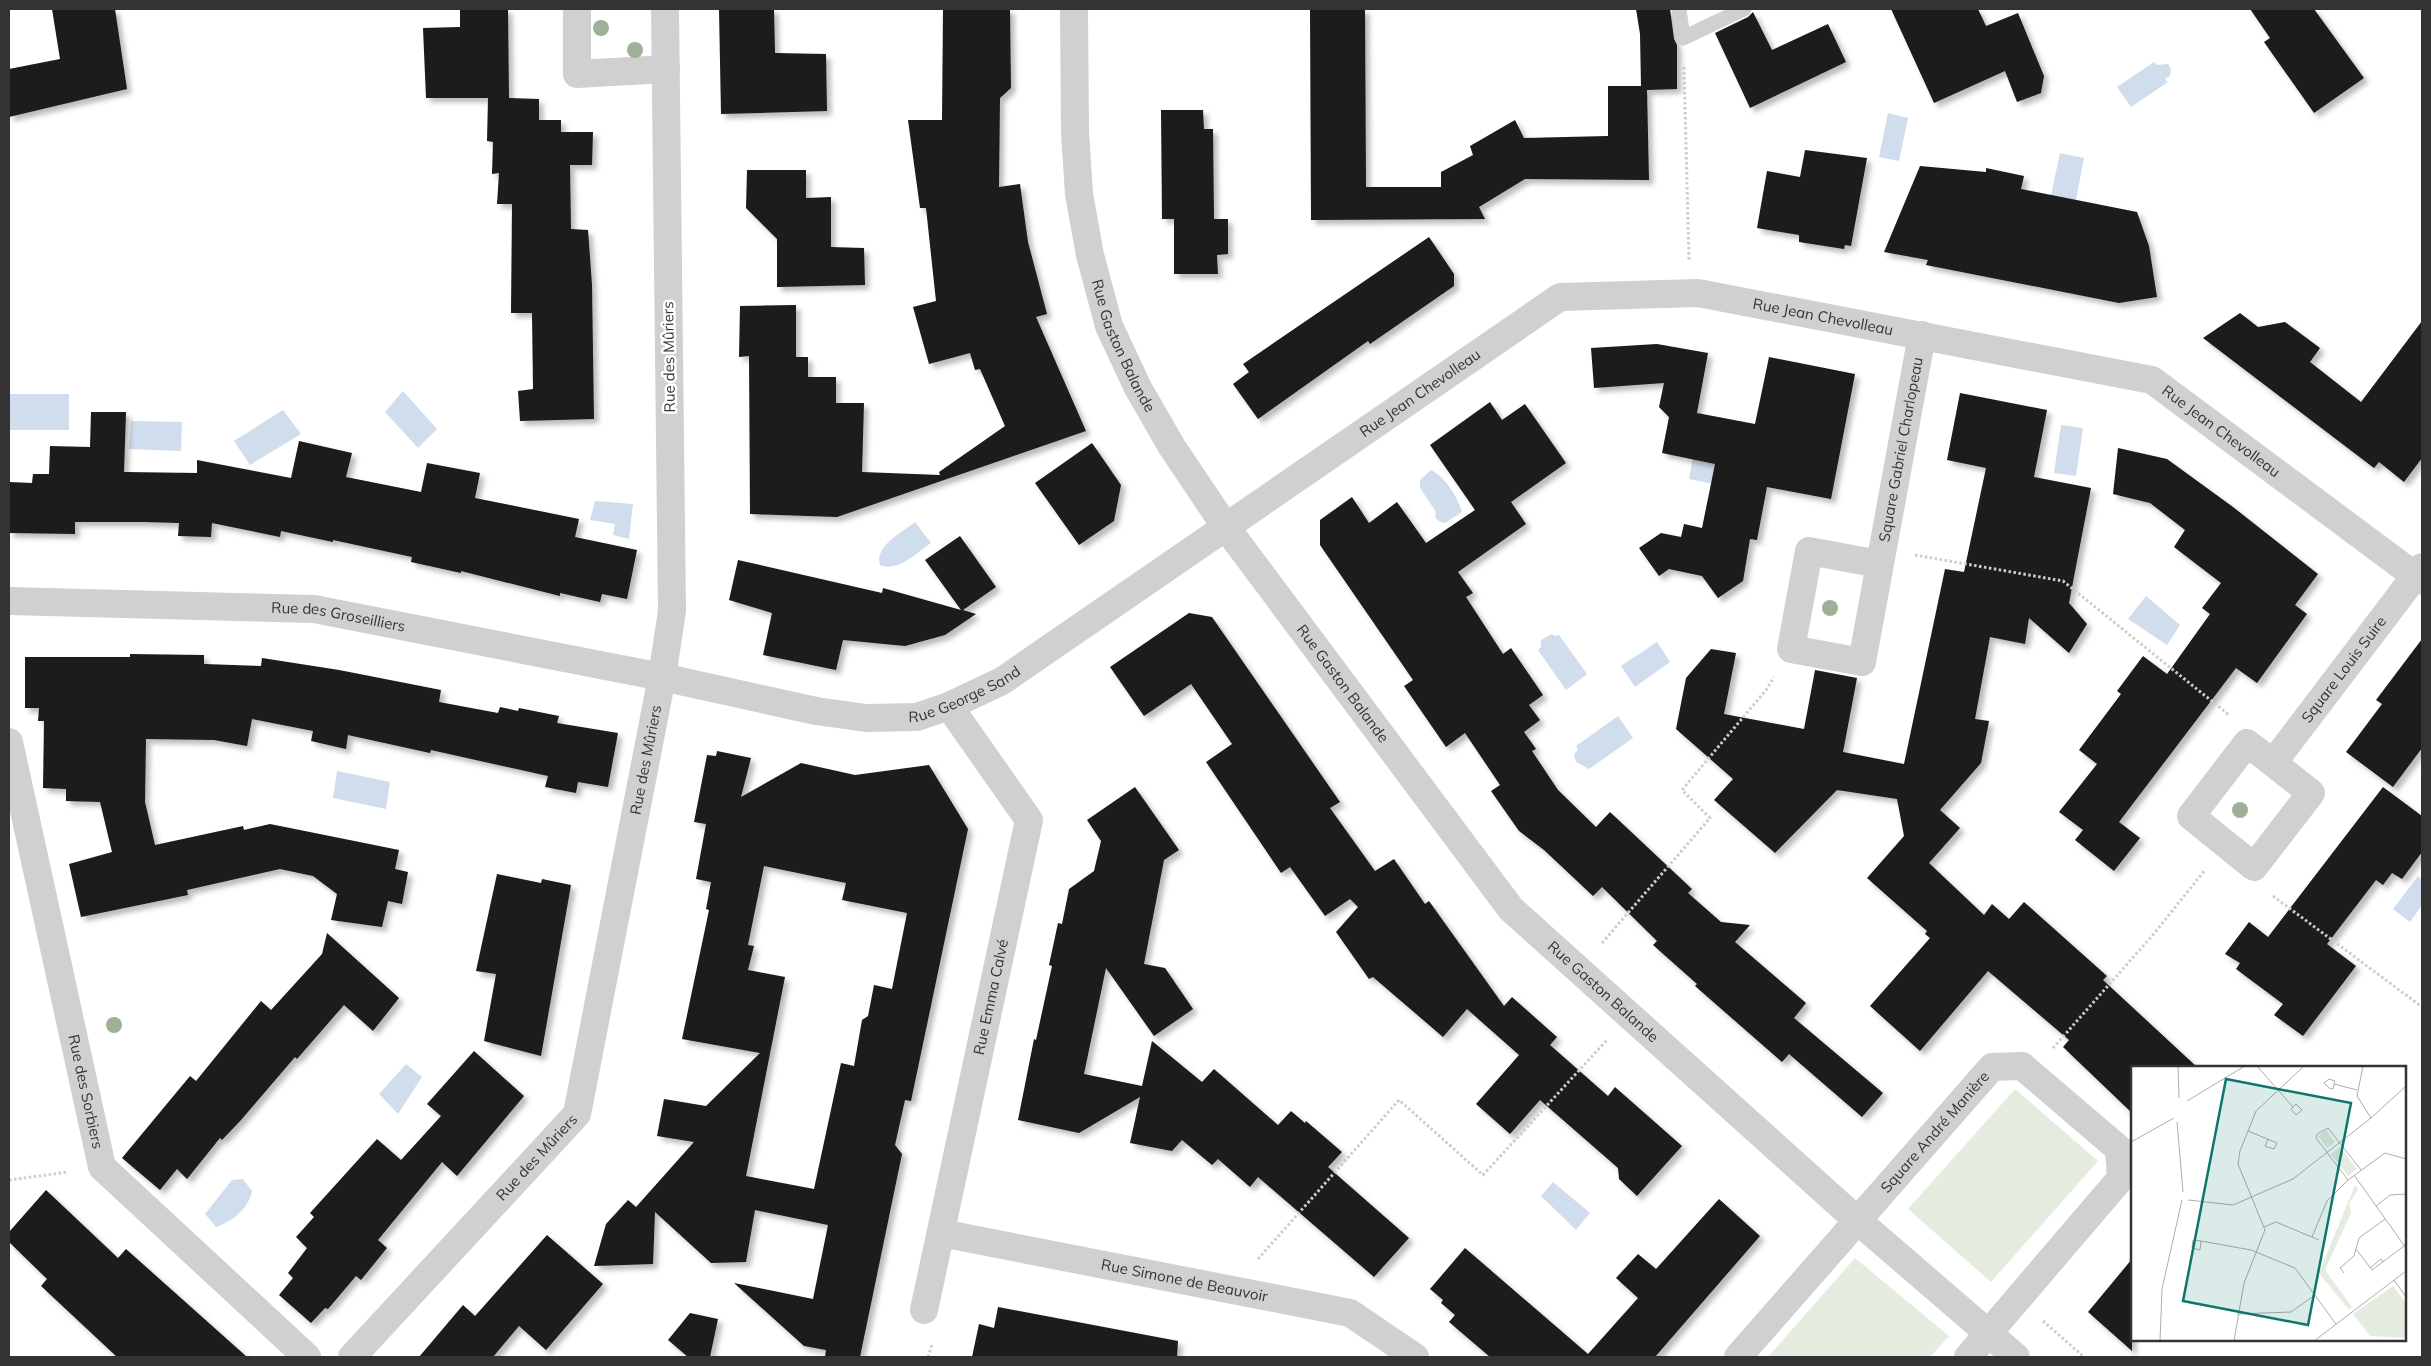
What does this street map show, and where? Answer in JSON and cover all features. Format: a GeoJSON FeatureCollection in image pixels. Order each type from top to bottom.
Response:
{"type":"FeatureCollection","features":[{"type":"Feature","properties":{"kind":"street"},"geometry":{"type":"LineString","coordinates":[[577,9],[577,74],[666,69]]}},
{"type":"Feature","properties":{"kind":"street","name":"Rue des Mûriers"},"geometry":{"type":"LineString","coordinates":[[352,1357],[577,1114],[662,677],[672,611],[665,9]]}},
{"type":"Feature","properties":{"kind":"street","name":"Rue Gaston Balande"},"geometry":{"type":"LineString","coordinates":[[1074,9],[1075,132],[1078,194],[1090,255],[1109,326],[1138,388],[1172,447],[1225,526],[1511,909],[1858,1221],[2016,1357]]}},
{"type":"Feature","properties":{"kind":"street","name":"Rue Jean Chevolleau"},"geometry":{"type":"LineString","coordinates":[[1225,526],[1560,297],[1698,293],[2152,380],[2420,575]]}},
{"type":"Feature","properties":{"kind":"street","name":"Square Gabriel Charlopeau"},"geometry":{"type":"LineString","coordinates":[[1791,649],[1862,662],[1922,335]]}},
{"type":"Feature","properties":{"kind":"street","name":"Rue George Sand"},"geometry":{"type":"LineString","coordinates":[[662,677],[816,711],[866,718],[916,718],[949,706],[1002,681],[1225,526]]}},
{"type":"Feature","properties":{"kind":"street"},"geometry":{"type":"LineString","coordinates":[[1791,649],[1809,551],[1881,557]]}},
{"type":"Feature","properties":{"kind":"street","name":"Square Louis Suire"},"geometry":{"type":"LineString","coordinates":[[2273,763],[2420,575]]}},
{"type":"Feature","properties":{"kind":"street","name":"Rue des Groseilliers"},"geometry":{"type":"LineString","coordinates":[[9,601],[314,609],[662,677]]}},
{"type":"Feature","properties":{"kind":"street","name":"Rue Emma Calvé"},"geometry":{"type":"LineString","coordinates":[[924,1310],[1029,820],[949,706]]}},
{"type":"Feature","properties":{"kind":"street","name":"Rue des Sorbiers"},"geometry":{"type":"LineString","coordinates":[[9,742],[102,1167],[307,1357]]}},
{"type":"Feature","properties":{"kind":"street"},"geometry":{"type":"LineString","coordinates":[[2247,742],[2273,763],[2311,793],[2254,867],[2191,816],[2247,742]]}},
{"type":"Feature","properties":{"kind":"street","name":"Square André Manière"},"geometry":{"type":"LineString","coordinates":[[1738,1357],[1992,1067],[2022,1066],[2119,1150],[2121,1178],[1968,1357]]}},
{"type":"Feature","properties":{"kind":"street","name":"Rue Simone de Beauvoir"},"geometry":{"type":"LineString","coordinates":[[941,1233],[1350,1313],[1415,1357]]}},
{"type":"Feature","properties":{"kind":"lane"},"geometry":{"type":"LineString","coordinates":[[1679,9],[1684,38],[1744,9]]}},
{"type":"Feature","properties":{"kind":"path"},"geometry":{"type":"LineString","coordinates":[[1684,38],[1690,294]]}},
{"type":"Feature","properties":{"kind":"path"},"geometry":{"type":"LineString","coordinates":[[1881,557],[2063,581],[2232,718],[2247,742]]}},
{"type":"Feature","properties":{"kind":"path"},"geometry":{"type":"LineString","coordinates":[[1579,970],[1710,818],[1682,790],[1766,690],[1791,649]]}},
{"type":"Feature","properties":{"kind":"path"},"geometry":{"type":"LineString","coordinates":[[2031,1073],[2152,936],[2226,844]]}},
{"type":"Feature","properties":{"kind":"path"},"geometry":{"type":"LineString","coordinates":[[2254,867],[2270,894],[2422,1007]]}},
{"type":"Feature","properties":{"kind":"path"},"geometry":{"type":"LineString","coordinates":[[1231,1290],[1399,1100],[1484,1175],[1629,1015]]}},
{"type":"Feature","properties":{"kind":"path"},"geometry":{"type":"LineString","coordinates":[[9,1180],[102,1167]]}},
{"type":"Feature","properties":{"kind":"path"},"geometry":{"type":"LineString","coordinates":[[2018,1299],[2084,1357]]}},
{"type":"Feature","properties":{"kind":"shaded area"},"geometry":{"type":"Polygon","coordinates":[[[2015,1089],[2098,1161],[1991,1282],[1908,1209],[2015,1089]]]}},
{"type":"Feature","properties":{"kind":"shaded area"},"geometry":{"type":"Polygon","coordinates":[[[1855,1258],[1949,1336],[1930,1357],[1768,1357],[1855,1258]]]}},
{"type":"Feature","properties":{"kind":"water"},"geometry":{"type":"Polygon","coordinates":[[[2154,62],[2157,65],[2168,64],[2171,69],[2170,76],[2165,79],[2168,82],[2131,107],[2117,87],[2154,62]]]}},
{"type":"Feature","properties":{"kind":"water"},"geometry":{"type":"Polygon","coordinates":[[[1888,113],[1908,118],[1899,161],[1879,157],[1888,113]]]}},
{"type":"Feature","properties":{"kind":"water"},"geometry":{"type":"Polygon","coordinates":[[[2060,153],[2084,158],[2074,210],[2049,205],[2060,153]]]}},
{"type":"Feature","properties":{"kind":"water"},"geometry":{"type":"Polygon","coordinates":[[[403,391],[437,429],[418,448],[385,412],[403,391]]]}},
{"type":"Feature","properties":{"kind":"water"},"geometry":{"type":"Polygon","coordinates":[[[9,394],[69,394],[69,430],[9,430],[9,394]]]}},
{"type":"Feature","properties":{"kind":"water"},"geometry":{"type":"Polygon","coordinates":[[[283,410],[301,434],[250,465],[234,441],[283,410]]]}},
{"type":"Feature","properties":{"kind":"water"},"geometry":{"type":"Polygon","coordinates":[[[131,421],[182,422],[181,451],[129,449],[131,421]]]}},
{"type":"Feature","properties":{"kind":"water"},"geometry":{"type":"Polygon","coordinates":[[[2061,425],[2083,428],[2076,476],[2054,473],[2061,425]]]}},
{"type":"Feature","properties":{"kind":"water"},"geometry":{"type":"Polygon","coordinates":[[[1722,432],[1713,484],[1689,479],[1697,434],[1722,432]]]}},
{"type":"Feature","properties":{"kind":"water"},"geometry":{"type":"Polygon","coordinates":[[[1431,470],[1450,488],[1462,512],[1445,523],[1440,522],[1435,517],[1436,512],[1420,488],[1420,480],[1431,470]]]}},
{"type":"Feature","properties":{"kind":"water"},"geometry":{"type":"Polygon","coordinates":[[[595,501],[633,504],[629,539],[613,535],[615,524],[590,520],[595,501]]]}},
{"type":"Feature","properties":{"kind":"water"},"geometry":{"type":"Polygon","coordinates":[[[915,522],[931,543],[901,564],[894,566],[880,565],[879,558],[885,546],[915,522]]]}},
{"type":"Feature","properties":{"kind":"water"},"geometry":{"type":"Polygon","coordinates":[[[2146,596],[2180,625],[2167,645],[2128,619],[2146,596]]]}},
{"type":"Feature","properties":{"kind":"water"},"geometry":{"type":"Polygon","coordinates":[[[1552,634],[1555,636],[1559,635],[1587,674],[1566,690],[1538,650],[1541,647],[1541,640],[1552,634]]]}},
{"type":"Feature","properties":{"kind":"water"},"geometry":{"type":"Polygon","coordinates":[[[1657,642],[1670,662],[1635,687],[1621,666],[1657,642]]]}},
{"type":"Feature","properties":{"kind":"water"},"geometry":{"type":"Polygon","coordinates":[[[1618,716],[1633,738],[1589,769],[1576,762],[1574,754],[1578,750],[1576,746],[1618,716]]]}},
{"type":"Feature","properties":{"kind":"water"},"geometry":{"type":"Polygon","coordinates":[[[337,771],[390,782],[386,809],[333,798],[337,771]]]}},
{"type":"Feature","properties":{"kind":"water"},"geometry":{"type":"Polygon","coordinates":[[[2418,876],[2422,880],[2422,905],[2410,922],[2393,909],[2418,876]]]}},
{"type":"Feature","properties":{"kind":"water"},"geometry":{"type":"Polygon","coordinates":[[[406,1064],[422,1077],[398,1114],[379,1094],[406,1064]]]}},
{"type":"Feature","properties":{"kind":"water"},"geometry":{"type":"Polygon","coordinates":[[[243,1179],[252,1191],[244,1209],[228,1222],[216,1227],[205,1214],[232,1180],[243,1179]]]}},
{"type":"Feature","properties":{"kind":"water"},"geometry":{"type":"Polygon","coordinates":[[[1553,1182],[1590,1213],[1576,1230],[1541,1196],[1553,1182]]]}},
{"type":"Feature","properties":{"kind":"building"},"geometry":{"type":"Polygon","coordinates":[[[52,9],[115,9],[127,89],[9,117],[9,69],[60,59],[52,9]]]}},
{"type":"Feature","properties":{"kind":"building"},"geometry":{"type":"Polygon","coordinates":[[[460,9],[508,9],[509,98],[539,99],[539,120],[561,120],[561,132],[593,132],[592,165],[570,165],[571,229],[588,230],[592,285],[594,419],[520,421],[518,391],[533,389],[532,313],[511,313],[512,204],[497,204],[499,173],[492,174],[493,142],[487,141],[488,98],[426,98],[423,28],[460,27],[460,9]]]}},
{"type":"Feature","properties":{"kind":"building"},"geometry":{"type":"Polygon","coordinates":[[[719,9],[774,9],[775,53],[826,54],[827,111],[721,114],[719,9]]]}},
{"type":"Feature","properties":{"kind":"building"},"geometry":{"type":"Polygon","coordinates":[[[943,9],[1010,9],[1011,88],[1000,98],[999,187],[1020,184],[1028,242],[1047,314],[1036,317],[1086,431],[837,517],[750,514],[749,356],[739,357],[740,306],[796,305],[796,357],[808,357],[808,377],[836,377],[836,403],[864,403],[862,472],[940,475],[939,472],[1005,426],[980,369],[975,370],[970,353],[929,364],[913,307],[936,301],[926,208],[920,208],[908,120],[942,120],[943,9]]]}},
{"type":"Feature","properties":{"kind":"building"},"geometry":{"type":"Polygon","coordinates":[[[1310,9],[1365,9],[1366,187],[1441,187],[1441,172],[1473,155],[1470,146],[1515,120],[1524,138],[1608,136],[1608,86],[1641,86],[1640,34],[1636,9],[1670,9],[1674,39],[1677,45],[1677,89],[1647,90],[1649,180],[1525,179],[1479,207],[1485,219],[1311,220],[1310,9]]]}},
{"type":"Feature","properties":{"kind":"building"},"geometry":{"type":"Polygon","coordinates":[[[1891,9],[1978,9],[1986,26],[2018,13],[2044,76],[2041,93],[2017,102],[2005,71],[1934,103],[1891,9]]]}},
{"type":"Feature","properties":{"kind":"building"},"geometry":{"type":"Polygon","coordinates":[[[2250,9],[2314,9],[2364,78],[2314,113],[2264,42],[2270,38],[2250,9]]]}},
{"type":"Feature","properties":{"kind":"building"},"geometry":{"type":"Polygon","coordinates":[[[1753,12],[1772,50],[1828,24],[1846,62],[1750,108],[1715,33],[1748,17],[1753,12]]]}},
{"type":"Feature","properties":{"kind":"building"},"geometry":{"type":"Polygon","coordinates":[[[1161,110],[1203,110],[1204,129],[1213,129],[1214,219],[1228,219],[1228,254],[1217,255],[1218,274],[1174,274],[1174,219],[1162,219],[1161,110]]]}},
{"type":"Feature","properties":{"kind":"building"},"geometry":{"type":"Polygon","coordinates":[[[1805,150],[1867,158],[1851,246],[1845,245],[1844,249],[1799,242],[1799,235],[1757,228],[1767,171],[1800,177],[1805,150]]]}},
{"type":"Feature","properties":{"kind":"building"},"geometry":{"type":"Polygon","coordinates":[[[1920,166],[1986,172],[1986,168],[2024,176],[2021,189],[2137,212],[2149,246],[2157,297],[2119,303],[1926,265],[1928,260],[1884,252],[1920,166]]]}},
{"type":"Feature","properties":{"kind":"building"},"geometry":{"type":"Polygon","coordinates":[[[747,170],[806,170],[806,198],[831,197],[831,247],[864,248],[865,285],[777,287],[777,239],[746,208],[747,170]]]}},
{"type":"Feature","properties":{"kind":"building"},"geometry":{"type":"Polygon","coordinates":[[[1429,237],[1454,274],[1454,286],[1370,344],[1368,341],[1258,419],[1233,384],[1249,372],[1243,364],[1429,237]]]}},
{"type":"Feature","properties":{"kind":"building"},"geometry":{"type":"Polygon","coordinates":[[[2240,313],[2258,327],[2285,322],[2320,348],[2310,362],[2361,402],[2422,321],[2422,458],[2404,482],[2379,462],[2374,468],[2203,338],[2240,313]]]}},
{"type":"Feature","properties":{"kind":"building"},"geometry":{"type":"Polygon","coordinates":[[[1657,344],[1708,353],[1697,413],[1755,424],[1769,357],[1855,374],[1831,499],[1767,487],[1757,540],[1750,539],[1743,581],[1718,598],[1702,576],[1669,569],[1659,576],[1639,548],[1661,533],[1681,537],[1684,524],[1702,528],[1715,464],[1662,453],[1669,417],[1659,407],[1664,383],[1594,388],[1591,348],[1657,344]]]}},
{"type":"Feature","properties":{"kind":"building"},"geometry":{"type":"Polygon","coordinates":[[[1960,393],[2047,410],[2034,477],[2091,488],[2069,603],[2087,624],[2069,653],[2029,618],[2025,644],[1990,637],[1975,719],[1989,721],[1981,763],[1940,810],[1960,828],[1929,863],[1984,915],[1992,904],[2009,919],[2024,902],[2107,976],[2103,980],[2196,1066],[2131,1066],[2131,1112],[2063,1047],[2069,1040],[1988,971],[1920,1051],[1870,1006],[1930,938],[1925,934],[1927,931],[1867,878],[1904,836],[1897,799],[1837,790],[1775,853],[1714,800],[1733,779],[1676,729],[1686,678],[1711,649],[1736,653],[1724,714],[1804,729],[1815,670],[1857,678],[1843,752],[1904,764],[1945,569],[1964,572],[1986,468],[1947,460],[1960,393]]]}},
{"type":"Feature","properties":{"kind":"building"},"geometry":{"type":"Polygon","coordinates":[[[1490,402],[1502,420],[1525,404],[1566,463],[1511,502],[1526,524],[1458,572],[1473,593],[1466,597],[1503,654],[1511,648],[1543,695],[1529,705],[1540,720],[1524,732],[1536,749],[1532,751],[1558,790],[1596,827],[1610,812],[1692,889],[1688,893],[1721,922],[1750,925],[1735,942],[1806,1003],[1794,1018],[1883,1093],[1862,1117],[1789,1054],[1782,1062],[1695,986],[1697,984],[1653,945],[1657,941],[1602,887],[1593,896],[1544,850],[1519,831],[1491,791],[1500,785],[1465,733],[1446,747],[1404,686],[1413,680],[1320,545],[1320,520],[1352,497],[1369,523],[1397,502],[1426,543],[1475,510],[1430,445],[1490,402]]]}},
{"type":"Feature","properties":{"kind":"building"},"geometry":{"type":"Polygon","coordinates":[[[91,412],[126,412],[124,472],[197,473],[197,460],[291,478],[299,441],[352,453],[346,477],[421,492],[427,463],[480,473],[475,498],[579,519],[575,537],[637,550],[627,599],[602,594],[600,602],[560,593],[560,596],[461,571],[461,573],[411,562],[412,557],[333,540],[333,542],[281,531],[280,537],[212,523],[211,537],[178,536],[179,523],[145,522],[75,522],[75,534],[9,533],[9,482],[32,483],[33,474],[49,474],[50,446],[90,447],[91,412]]]}},
{"type":"Feature","properties":{"kind":"building"},"geometry":{"type":"Polygon","coordinates":[[[1092,443],[1121,485],[1114,521],[1079,545],[1035,483],[1092,443]]]}},
{"type":"Feature","properties":{"kind":"building"},"geometry":{"type":"Polygon","coordinates":[[[2118,448],[2167,459],[2233,507],[2318,574],[2295,605],[2307,614],[2257,683],[2236,668],[2119,822],[2140,838],[2114,871],[2075,840],[2083,830],[2059,812],[2097,764],[2079,750],[2121,694],[2117,691],[2143,656],[2167,674],[2210,614],[2202,608],[2221,583],[2174,547],[2185,530],[2150,503],[2113,494],[2118,448]]]}},
{"type":"Feature","properties":{"kind":"building"},"geometry":{"type":"Polygon","coordinates":[[[960,536],[996,587],[963,610],[976,614],[945,635],[905,646],[843,640],[836,670],[763,655],[772,613],[729,600],[738,560],[882,593],[883,588],[961,610],[925,560],[960,536]]]}},
{"type":"Feature","properties":{"kind":"building"},"geometry":{"type":"Polygon","coordinates":[[[1189,613],[1212,617],[1340,802],[1330,808],[1375,871],[1394,859],[1425,904],[1429,901],[1504,1006],[1512,997],[1557,1037],[1550,1045],[1608,1096],[1615,1087],[1682,1146],[1637,1196],[1619,1179],[1618,1168],[1540,1100],[1510,1134],[1476,1104],[1519,1055],[1467,1009],[1443,1037],[1373,977],[1369,979],[1336,932],[1358,907],[1350,899],[1325,916],[1290,867],[1281,873],[1206,762],[1232,744],[1191,684],[1144,716],[1110,667],[1189,613]]]}},
{"type":"Feature","properties":{"kind":"building"},"geometry":{"type":"Polygon","coordinates":[[[2422,639],[2422,748],[2393,787],[2346,752],[2382,704],[2376,700],[2422,639]]]}},
{"type":"Feature","properties":{"kind":"building"},"geometry":{"type":"Polygon","coordinates":[[[130,654],[204,655],[204,664],[261,666],[262,658],[339,670],[441,690],[439,702],[498,713],[500,707],[518,711],[519,708],[559,716],[557,723],[618,733],[608,787],[578,782],[576,793],[545,787],[548,776],[431,750],[430,753],[348,735],[346,749],[311,741],[313,731],[252,719],[247,746],[214,740],[146,739],[145,802],[155,845],[243,826],[244,830],[270,824],[399,850],[395,869],[408,872],[402,904],[388,901],[382,927],[331,920],[337,894],[313,876],[280,869],[187,890],[188,895],[81,917],[69,864],[112,852],[100,802],[66,801],[66,789],[43,788],[44,721],[38,721],[39,708],[25,708],[25,657],[130,657],[130,654]]]}},
{"type":"Feature","properties":{"kind":"building"},"geometry":{"type":"Polygon","coordinates":[[[717,751],[751,758],[741,797],[801,763],[855,775],[929,765],[968,829],[911,1101],[905,1100],[895,1145],[902,1154],[860,1357],[825,1357],[826,1350],[804,1346],[734,1283],[813,1299],[828,1225],[755,1210],[746,1262],[711,1263],[655,1212],[653,1264],[594,1266],[606,1224],[628,1200],[636,1207],[694,1142],[657,1136],[664,1099],[706,1106],[760,1053],[682,1039],[709,910],[706,909],[711,882],[696,879],[706,824],[694,822],[707,755],[716,756],[717,751]],[[764,866],[748,945],[754,946],[748,970],[785,977],[746,1176],[814,1189],[841,1063],[854,1066],[862,1020],[868,1016],[874,985],[892,989],[907,913],[842,900],[846,883],[764,866]]]}},
{"type":"Feature","properties":{"kind":"building"},"geometry":{"type":"Polygon","coordinates":[[[1135,787],[1179,850],[1164,860],[1144,964],[1165,968],[1193,1009],[1154,1036],[1106,968],[1084,1074],[1142,1086],[1152,1041],[1202,1082],[1214,1069],[1278,1125],[1291,1111],[1305,1123],[1306,1121],[1342,1152],[1328,1167],[1409,1238],[1374,1277],[1258,1177],[1250,1187],[1218,1159],[1212,1165],[1182,1140],[1172,1151],[1130,1143],[1140,1097],[1079,1133],[1018,1120],[1034,1039],[1036,1040],[1052,966],[1049,965],[1058,923],[1062,924],[1069,889],[1094,871],[1101,841],[1087,820],[1135,787]]]}},
{"type":"Feature","properties":{"kind":"building"},"geometry":{"type":"Polygon","coordinates":[[[2383,787],[2422,816],[2422,852],[2402,879],[2392,873],[2383,885],[2376,880],[2327,944],[2356,966],[2303,1036],[2274,1015],[2283,1004],[2236,969],[2240,963],[2225,954],[2249,922],[2268,937],[2383,787]]]}},
{"type":"Feature","properties":{"kind":"building"},"geometry":{"type":"Polygon","coordinates":[[[497,874],[541,883],[542,879],[571,885],[541,1056],[484,1041],[496,974],[476,971],[497,874]]]}},
{"type":"Feature","properties":{"kind":"building"},"geometry":{"type":"Polygon","coordinates":[[[327,933],[399,998],[373,1031],[344,1005],[297,1059],[295,1057],[241,1120],[222,1140],[220,1138],[187,1179],[177,1169],[160,1190],[122,1158],[190,1076],[196,1081],[261,1001],[271,1010],[322,954],[327,933]]]}},
{"type":"Feature","properties":{"kind":"building"},"geometry":{"type":"Polygon","coordinates":[[[474,1051],[524,1096],[457,1176],[442,1162],[378,1240],[387,1248],[361,1280],[356,1276],[328,1309],[325,1308],[311,1323],[279,1295],[293,1278],[288,1273],[307,1248],[296,1237],[314,1217],[310,1213],[377,1139],[401,1160],[441,1116],[427,1104],[474,1051]]]}},
{"type":"Feature","properties":{"kind":"building"},"geometry":{"type":"Polygon","coordinates":[[[46,1190],[118,1258],[126,1249],[247,1357],[117,1357],[41,1286],[47,1279],[9,1242],[9,1232],[46,1190]]]}},
{"type":"Feature","properties":{"kind":"building"},"geometry":{"type":"Polygon","coordinates":[[[1719,1199],[1760,1236],[1655,1357],[1490,1357],[1449,1322],[1455,1315],[1441,1303],[1443,1300],[1430,1289],[1465,1248],[1588,1354],[1638,1298],[1616,1278],[1638,1254],[1656,1269],[1719,1199]]]}},
{"type":"Feature","properties":{"kind":"building"},"geometry":{"type":"Polygon","coordinates":[[[547,1235],[603,1284],[546,1350],[519,1326],[493,1357],[419,1357],[463,1305],[475,1316],[547,1235]]]}},
{"type":"Feature","properties":{"kind":"building"},"geometry":{"type":"Polygon","coordinates":[[[2131,1260],[2132,1351],[2088,1312],[2131,1260]]]}},
{"type":"Feature","properties":{"kind":"building"},"geometry":{"type":"Polygon","coordinates":[[[998,1307],[1178,1341],[1177,1357],[972,1357],[979,1324],[994,1328],[998,1307]]]}},
{"type":"Feature","properties":{"kind":"building"},"geometry":{"type":"Polygon","coordinates":[[[690,1313],[718,1319],[710,1357],[688,1357],[668,1340],[690,1313]]]}}]}
